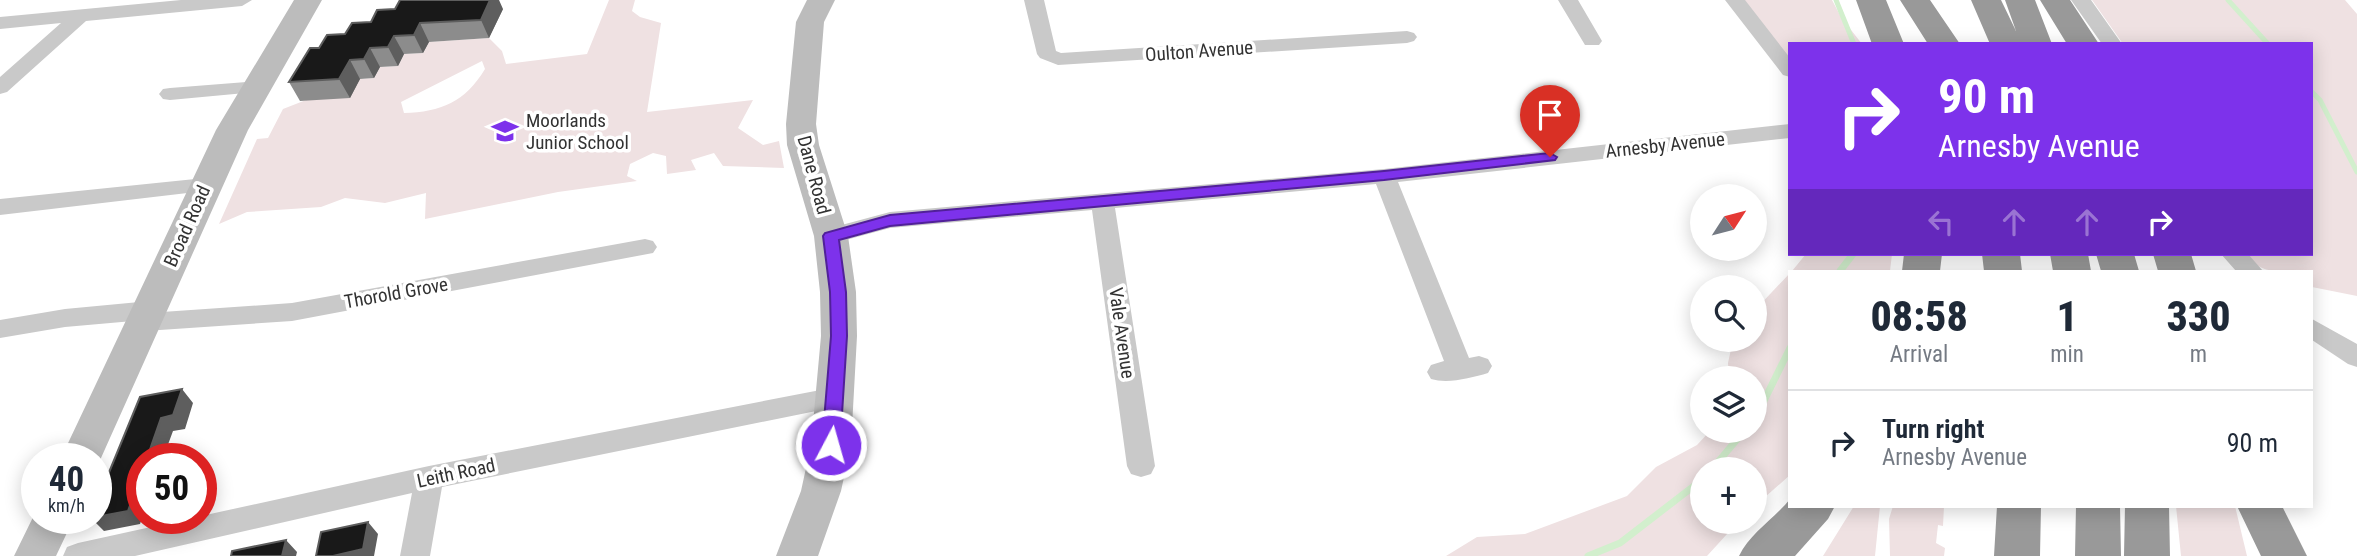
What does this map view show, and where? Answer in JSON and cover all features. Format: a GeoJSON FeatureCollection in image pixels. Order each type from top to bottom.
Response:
{"type":"FeatureCollection","features":[{"type":"Feature","properties":{"kind":"highway"},"geometry":{"type":"LineString","coordinates":[[1871,0],[1887,42]]}},
{"type":"Feature","properties":{"kind":"highway"},"geometry":{"type":"LineString","coordinates":[[1916,0],[1945,42]]}},
{"type":"Feature","properties":{"kind":"highway"},"geometry":{"type":"LineString","coordinates":[[1933,0],[1945,42]]}},
{"type":"Feature","properties":{"kind":"highway"},"geometry":{"type":"LineString","coordinates":[[1986,0],[2005,42]]}},
{"type":"Feature","properties":{"kind":"highway"},"geometry":{"type":"LineString","coordinates":[[2020,0],[2035,42]]}},
{"type":"Feature","properties":{"kind":"highway"},"geometry":{"type":"LineString","coordinates":[[2028,0],[2049,42]]}},
{"type":"Feature","properties":{"kind":"highway"},"geometry":{"type":"LineString","coordinates":[[2055,0],[2082,42]]}},
{"type":"Feature","properties":{"kind":"highway"},"geometry":{"type":"LineString","coordinates":[[1762,556],[1791,531],[1810,508]]}},
{"type":"Feature","properties":{"kind":"highway"},"geometry":{"type":"LineString","coordinates":[[2017,556],[2019,508]]}},
{"type":"Feature","properties":{"kind":"highway"},"geometry":{"type":"LineString","coordinates":[[2098,508],[2098,556]]}},
{"type":"Feature","properties":{"kind":"highway"},"geometry":{"type":"LineString","coordinates":[[2147,508],[2147,556]]}},
{"type":"Feature","properties":{"kind":"highway"},"geometry":{"type":"LineString","coordinates":[[2260,508],[2284,556]]}},
{"type":"Feature","properties":{"kind":"main road","name":"Broad Road"},"geometry":{"type":"LineString","coordinates":[[88,443],[148,316],[205,185],[232,131],[308,0]]}},
{"type":"Feature","properties":{"kind":"main road","name":"Dane Road"},"geometry":{"type":"LineString","coordinates":[[797,556],[821,491],[831,445],[836,397],[838,292],[831,236],[803,145],[801,124],[805,52],[810,22],[817,2]]}},
{"type":"Feature","properties":{"kind":"main road"},"geometry":{"type":"LineString","coordinates":[[34,556],[44,534]]}},
{"type":"Feature","properties":{"kind":"street"},"geometry":{"type":"LineString","coordinates":[[0,23],[78,18],[242,0]]}},
{"type":"Feature","properties":{"kind":"street","name":"Oulton Avenue"},"geometry":{"type":"LineString","coordinates":[[1034,0],[1047,54],[1058,59],[1407,37]]}},
{"type":"Feature","properties":{"kind":"street"},"geometry":{"type":"LineString","coordinates":[[1568,0],[1592,41]]}},
{"type":"Feature","properties":{"kind":"street"},"geometry":{"type":"LineString","coordinates":[[1735,0],[1788,68]]}},
{"type":"Feature","properties":{"kind":"street"},"geometry":{"type":"LineString","coordinates":[[2081,0],[2111,42]]}},
{"type":"Feature","properties":{"kind":"street"},"geometry":{"type":"LineString","coordinates":[[0,88],[78,18]]}},
{"type":"Feature","properties":{"kind":"street"},"geometry":{"type":"LineString","coordinates":[[170,94],[258,87]]}},
{"type":"Feature","properties":{"kind":"street","name":"Arnesby Avenue"},"geometry":{"type":"LineString","coordinates":[[831,236],[890,220],[1384,176],[1788,131]]}},
{"type":"Feature","properties":{"kind":"street"},"geometry":{"type":"LineString","coordinates":[[1384,176],[1460,369]]}},
{"type":"Feature","properties":{"kind":"street"},"geometry":{"type":"LineString","coordinates":[[0,207],[205,185]]}},
{"type":"Feature","properties":{"kind":"street","name":"Vale Avenue"},"geometry":{"type":"LineString","coordinates":[[1102,200],[1141,466]]}},
{"type":"Feature","properties":{"kind":"street","name":"Thorold Grove"},"geometry":{"type":"LineString","coordinates":[[0,329],[65,318],[292,312],[645,247]]}},
{"type":"Feature","properties":{"kind":"street"},"geometry":{"type":"LineString","coordinates":[[2235,256],[2250,270]]}},
{"type":"Feature","properties":{"kind":"street"},"geometry":{"type":"LineString","coordinates":[[2313,329],[2357,358]]}},
{"type":"Feature","properties":{"kind":"street","name":"Leith Road"},"geometry":{"type":"LineString","coordinates":[[78,556],[429,478],[836,397]]}},
{"type":"Feature","properties":{"kind":"street"},"geometry":{"type":"LineString","coordinates":[[415,556],[429,478]]}},
{"type":"Feature","properties":{"kind":"shaded area","name":"Moorlands Junior School"},"geometry":{"type":"Polygon","coordinates":[[[609,0],[635,0],[632,11],[640,17],[661,23],[647,112],[753,100],[738,128],[763,145],[779,141],[784,168],[723,166],[714,153],[691,160],[696,170],[667,174],[666,156],[653,153],[630,164],[627,176],[637,181],[558,192],[425,219],[426,193],[385,203],[345,198],[321,207],[247,212],[219,224],[257,139],[268,138],[283,109],[360,79],[374,78],[380,67],[398,66],[404,54],[423,53],[429,42],[489,38],[502,51],[506,64],[587,54],[609,0]],[[482,61],[401,102],[404,113],[429,110],[451,103],[469,90],[485,69],[482,61]]]}},
{"type":"Feature","properties":{"kind":"shaded area"},"geometry":{"type":"Polygon","coordinates":[[[1739,0],[1832,0],[1860,42],[1788,42],[1788,66],[1739,0]]]}},
{"type":"Feature","properties":{"kind":"shaded area"},"geometry":{"type":"Polygon","coordinates":[[[2092,0],[2345,0],[2357,14],[2357,296],[2313,287],[2313,270],[2270,270],[2245,256],[2313,256],[2313,42],[2122,42],[2092,0]]]}},
{"type":"Feature","properties":{"kind":"shaded area"},"geometry":{"type":"Polygon","coordinates":[[[1804,256],[1892,256],[1890,270],[1793,270],[1804,256]]]}},
{"type":"Feature","properties":{"kind":"shaded area"},"geometry":{"type":"Polygon","coordinates":[[[1788,275],[1788,477],[1767,495],[1767,457],[1690,457],[1690,534],[1727,534],[1707,556],[1446,556],[1477,537],[1525,534],[1627,496],[1656,467],[1699,443],[1767,443],[1767,366],[1728,366],[1730,352],[1767,352],[1767,297],[1788,275]]]}},
{"type":"Feature","properties":{"kind":"shaded area"},"geometry":{"type":"Polygon","coordinates":[[[1853,508],[1880,508],[1875,556],[1823,556],[1853,508]]]}},
{"type":"Feature","properties":{"kind":"shaded area"},"geometry":{"type":"Polygon","coordinates":[[[1892,508],[1944,508],[1943,526],[1938,525],[1936,543],[1945,548],[1944,556],[1890,556],[1889,519],[1892,508]]]}},
{"type":"Feature","properties":{"kind":"shaded area"},"geometry":{"type":"Polygon","coordinates":[[[2176,508],[2235,508],[2247,556],[2181,556],[2176,508]]]}},
{"type":"Feature","properties":{"kind":"building"},"geometry":{"type":"Polygon","coordinates":[[[400,0],[490,0],[481,20],[420,23],[414,35],[394,36],[388,47],[370,48],[364,59],[350,60],[339,79],[289,82],[310,48],[319,48],[327,35],[345,34],[352,23],[371,22],[377,10],[395,9],[400,0]]]}},
{"type":"Feature","properties":{"kind":"building"},"geometry":{"type":"Polygon","coordinates":[[[182,389],[173,415],[161,418],[152,443],[126,443],[126,511],[112,514],[112,465],[140,397],[182,389]]]}},
{"type":"Feature","properties":{"kind":"building"},"geometry":{"type":"Polygon","coordinates":[[[368,522],[363,549],[333,556],[316,556],[321,532],[368,522]]]}},
{"type":"Feature","properties":{"kind":"building"},"geometry":{"type":"Polygon","coordinates":[[[286,540],[282,556],[231,556],[232,551],[286,540]]]}},
{"type":"Feature","properties":{"kind":"waterway"},"geometry":{"type":"LineString","coordinates":[[1836,0],[1853,42]]}},
{"type":"Feature","properties":{"kind":"waterway"},"geometry":{"type":"LineString","coordinates":[[2228,0],[2266,42]]}},
{"type":"Feature","properties":{"kind":"waterway"},"geometry":{"type":"LineString","coordinates":[[2313,93],[2320,100],[2357,172]]}},
{"type":"Feature","properties":{"kind":"waterway"},"geometry":{"type":"LineString","coordinates":[[1841,270],[1851,256]]}},
{"type":"Feature","properties":{"kind":"waterway"},"geometry":{"type":"LineString","coordinates":[[1767,395],[1788,352]]}},
{"type":"Feature","properties":{"kind":"waterway"},"geometry":{"type":"LineString","coordinates":[[1722,457],[1734,443]]}},
{"type":"Feature","properties":{"kind":"waterway"},"geometry":{"type":"LineString","coordinates":[[1588,556],[1620,543],[1690,489]]}},
{"type":"Feature","properties":{"kind":"place","name":"Moorlands Junior School"},"geometry":{"type":"Point","coordinates":[505,131]}},
{"type":"Feature","properties":{"kind":"route"},"geometry":{"type":"LineString","coordinates":[[831,445],[839,336],[838,292],[831,236],[890,220],[1384,176],[1550,157]]}}]}
